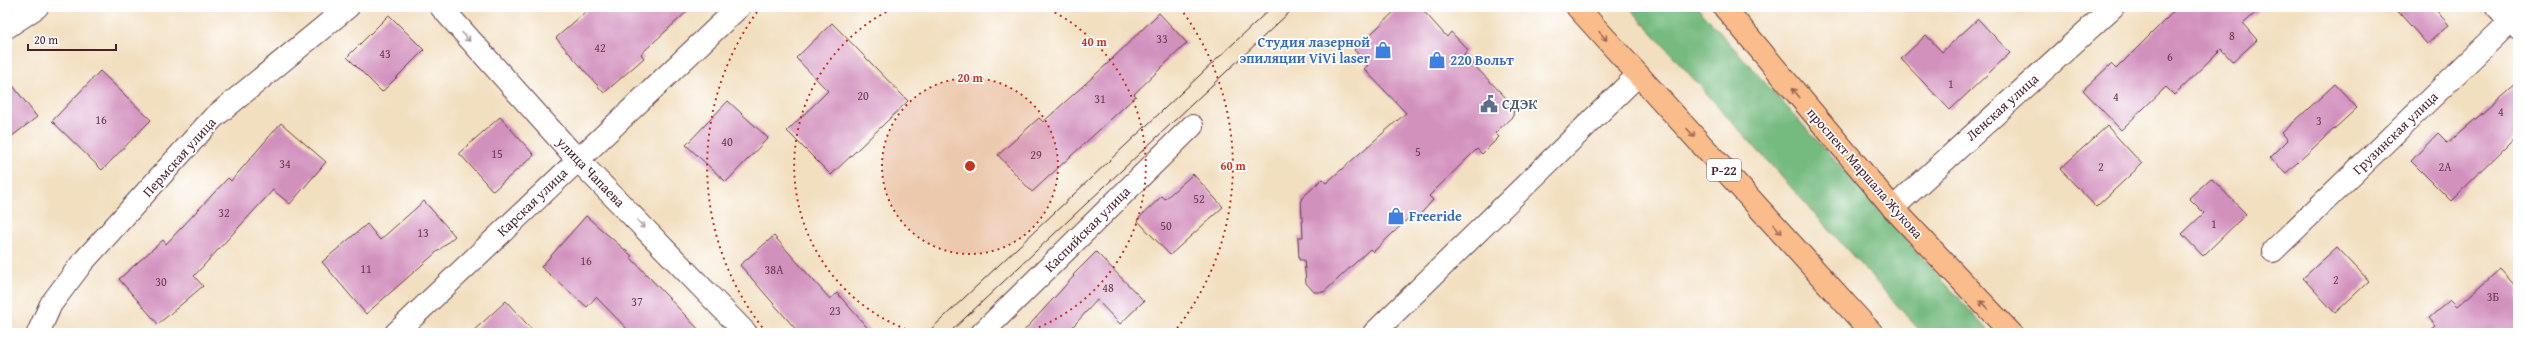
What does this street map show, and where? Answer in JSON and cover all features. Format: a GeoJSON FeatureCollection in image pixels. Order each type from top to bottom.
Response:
{"type":"FeatureCollection","features":[{"type":"Feature","properties":{"kind":"highway","name":"Р-22"},"geometry":{"type":"LineString","coordinates":[[1577,7],[1872,333]]}},
{"type":"Feature","properties":{"kind":"highway","name":"проспект Маршала Жукова"},"geometry":{"type":"LineString","coordinates":[[1724,7],[1893,208],[2011,333]]}},
{"type":"Feature","properties":{"kind":"street"},"geometry":{"type":"LineString","coordinates":[[7,27],[37,7]]}},
{"type":"Feature","properties":{"kind":"street","name":"Пермская улица"},"geometry":{"type":"LineString","coordinates":[[38,333],[51,304],[82,263],[213,118],[348,7]]}},
{"type":"Feature","properties":{"kind":"street","name":"улица Чапаева"},"geometry":{"type":"LineString","coordinates":[[441,7],[577,159],[746,333]]}},
{"type":"Feature","properties":{"kind":"street","name":"Карская улица"},"geometry":{"type":"LineString","coordinates":[[396,333],[577,159],[739,7]]}},
{"type":"Feature","properties":{"kind":"street","name":"Ленская улица"},"geometry":{"type":"LineString","coordinates":[[1893,208],[2113,7]]}},
{"type":"Feature","properties":{"kind":"street","name":"Грузинская улица"},"geometry":{"type":"LineString","coordinates":[[2273,251],[2511,18]]}},
{"type":"Feature","properties":{"kind":"street"},"geometry":{"type":"LineString","coordinates":[[1374,333],[1638,75]]}},
{"type":"Feature","properties":{"kind":"street","name":"Каспийская улица"},"geometry":{"type":"LineString","coordinates":[[982,333],[1192,126]]}},
{"type":"Feature","properties":{"kind":"green space"},"geometry":{"type":"Polygon","coordinates":[[[1629,7],[1697,7],[1990,333],[1922,333],[1629,7]]]}},
{"type":"Feature","properties":{"kind":"building"},"geometry":{"type":"Polygon","coordinates":[[[591,7],[692,7],[641,54],[644,58],[604,93],[556,38],[591,7]]]}},
{"type":"Feature","properties":{"kind":"building"},"geometry":{"type":"Polygon","coordinates":[[[1399,7],[1420,7],[1447,37],[1451,32],[1468,50],[1464,55],[1514,106],[1513,116],[1495,133],[1499,137],[1482,154],[1477,149],[1429,196],[1433,200],[1416,219],[1412,215],[1373,252],[1370,249],[1324,292],[1314,292],[1306,283],[1304,260],[1299,260],[1298,237],[1303,237],[1301,199],[1322,179],[1326,183],[1406,113],[1364,69],[1368,65],[1354,50],[1399,7]]]}},
{"type":"Feature","properties":{"kind":"building"},"geometry":{"type":"Polygon","coordinates":[[[2178,7],[2262,7],[2243,24],[2257,40],[2233,62],[2221,49],[2174,95],[2166,87],[2121,130],[2083,90],[2111,64],[2116,69],[2178,7]]]}},
{"type":"Feature","properties":{"kind":"building"},"geometry":{"type":"Polygon","coordinates":[[[2394,7],[2433,7],[2449,25],[2427,44],[2394,7]]]}},
{"type":"Feature","properties":{"kind":"building"},"geometry":{"type":"Polygon","coordinates":[[[1159,13],[1187,43],[1134,94],[1136,96],[1032,192],[998,155],[1039,118],[1043,122],[1106,65],[1159,13]]]}},
{"type":"Feature","properties":{"kind":"building"},"geometry":{"type":"Polygon","coordinates":[[[389,15],[424,50],[382,92],[347,57],[389,15]]]}},
{"type":"Feature","properties":{"kind":"building"},"geometry":{"type":"Polygon","coordinates":[[[1978,19],[2010,53],[1950,110],[1901,59],[1926,35],[1942,52],[1978,19]]]}},
{"type":"Feature","properties":{"kind":"building"},"geometry":{"type":"Polygon","coordinates":[[[832,23],[908,101],[831,175],[787,131],[828,91],[796,58],[832,23]]]}},
{"type":"Feature","properties":{"kind":"building"},"geometry":{"type":"Polygon","coordinates":[[[100,71],[151,120],[102,170],[52,121],[100,71]]]}},
{"type":"Feature","properties":{"kind":"building"},"geometry":{"type":"Polygon","coordinates":[[[7,78],[37,117],[7,140],[7,78]]]}},
{"type":"Feature","properties":{"kind":"building"},"geometry":{"type":"Polygon","coordinates":[[[2518,82],[2518,135],[2451,201],[2411,161],[2438,133],[2448,143],[2518,82]]]}},
{"type":"Feature","properties":{"kind":"building"},"geometry":{"type":"Polygon","coordinates":[[[2335,84],[2357,108],[2286,173],[2270,158],[2288,140],[2282,133],[2335,84]]]}},
{"type":"Feature","properties":{"kind":"building"},"geometry":{"type":"Polygon","coordinates":[[[728,101],[768,138],[726,182],[686,145],[728,101]]]}},
{"type":"Feature","properties":{"kind":"building"},"geometry":{"type":"Polygon","coordinates":[[[500,117],[534,155],[493,191],[459,153],[500,117]]]}},
{"type":"Feature","properties":{"kind":"building"},"geometry":{"type":"Polygon","coordinates":[[[281,123],[326,162],[290,204],[273,190],[194,276],[203,286],[158,324],[119,279],[163,240],[166,244],[228,178],[231,181],[281,123]]]}},
{"type":"Feature","properties":{"kind":"building"},"geometry":{"type":"Polygon","coordinates":[[[2107,126],[2142,164],[2096,207],[2060,169],[2107,126]]]}},
{"type":"Feature","properties":{"kind":"building"},"geometry":{"type":"Polygon","coordinates":[[[1193,174],[1223,207],[1170,255],[1137,220],[1162,196],[1165,199],[1193,174]]]}},
{"type":"Feature","properties":{"kind":"building"},"geometry":{"type":"Polygon","coordinates":[[[2211,178],[2246,214],[2203,256],[2182,234],[2204,213],[2189,198],[2211,178]]]}},
{"type":"Feature","properties":{"kind":"building"},"geometry":{"type":"Polygon","coordinates":[[[424,201],[455,236],[366,314],[322,262],[367,224],[380,240],[424,201]]]}},
{"type":"Feature","properties":{"kind":"building"},"geometry":{"type":"Polygon","coordinates":[[[586,216],[632,256],[630,257],[702,333],[631,333],[596,297],[587,307],[541,267],[586,216]]]}},
{"type":"Feature","properties":{"kind":"building"},"geometry":{"type":"Polygon","coordinates":[[[774,236],[830,299],[837,293],[872,333],[799,333],[740,265],[774,236]]]}},
{"type":"Feature","properties":{"kind":"building"},"geometry":{"type":"Polygon","coordinates":[[[2337,247],[2369,281],[2335,313],[2303,278],[2337,247]]]}},
{"type":"Feature","properties":{"kind":"building"},"geometry":{"type":"Polygon","coordinates":[[[1096,252],[1144,301],[1120,324],[1097,300],[1067,333],[1022,333],[1074,276],[1073,275],[1096,252]]]}},
{"type":"Feature","properties":{"kind":"building"},"geometry":{"type":"Polygon","coordinates":[[[2500,269],[2518,289],[2518,333],[2427,333],[2436,326],[2429,318],[2450,300],[2457,307],[2500,269]]]}},
{"type":"Feature","properties":{"kind":"building"},"geometry":{"type":"Polygon","coordinates":[[[506,301],[535,333],[471,333],[506,301]]]}},
{"type":"Feature","properties":{"kind":"tram line"},"geometry":{"type":"LineString","coordinates":[[927,333],[1272,7]]}},
{"type":"Feature","properties":{"kind":"tram line"},"geometry":{"type":"LineString","coordinates":[[949,333],[1295,7]]}},
{"type":"Feature","properties":{"kind":"place","name":"Студия лазерной эпиляции ViVi laser"},"geometry":{"type":"Point","coordinates":[1383,50]}},
{"type":"Feature","properties":{"kind":"place","name":"220 Вольт"},"geometry":{"type":"Point","coordinates":[1437,60]}},
{"type":"Feature","properties":{"kind":"place","name":"СДЭК"},"geometry":{"type":"Point","coordinates":[1489,104]}},
{"type":"Feature","properties":{"kind":"place","name":"Freeride"},"geometry":{"type":"Point","coordinates":[1396,216]}}]}
